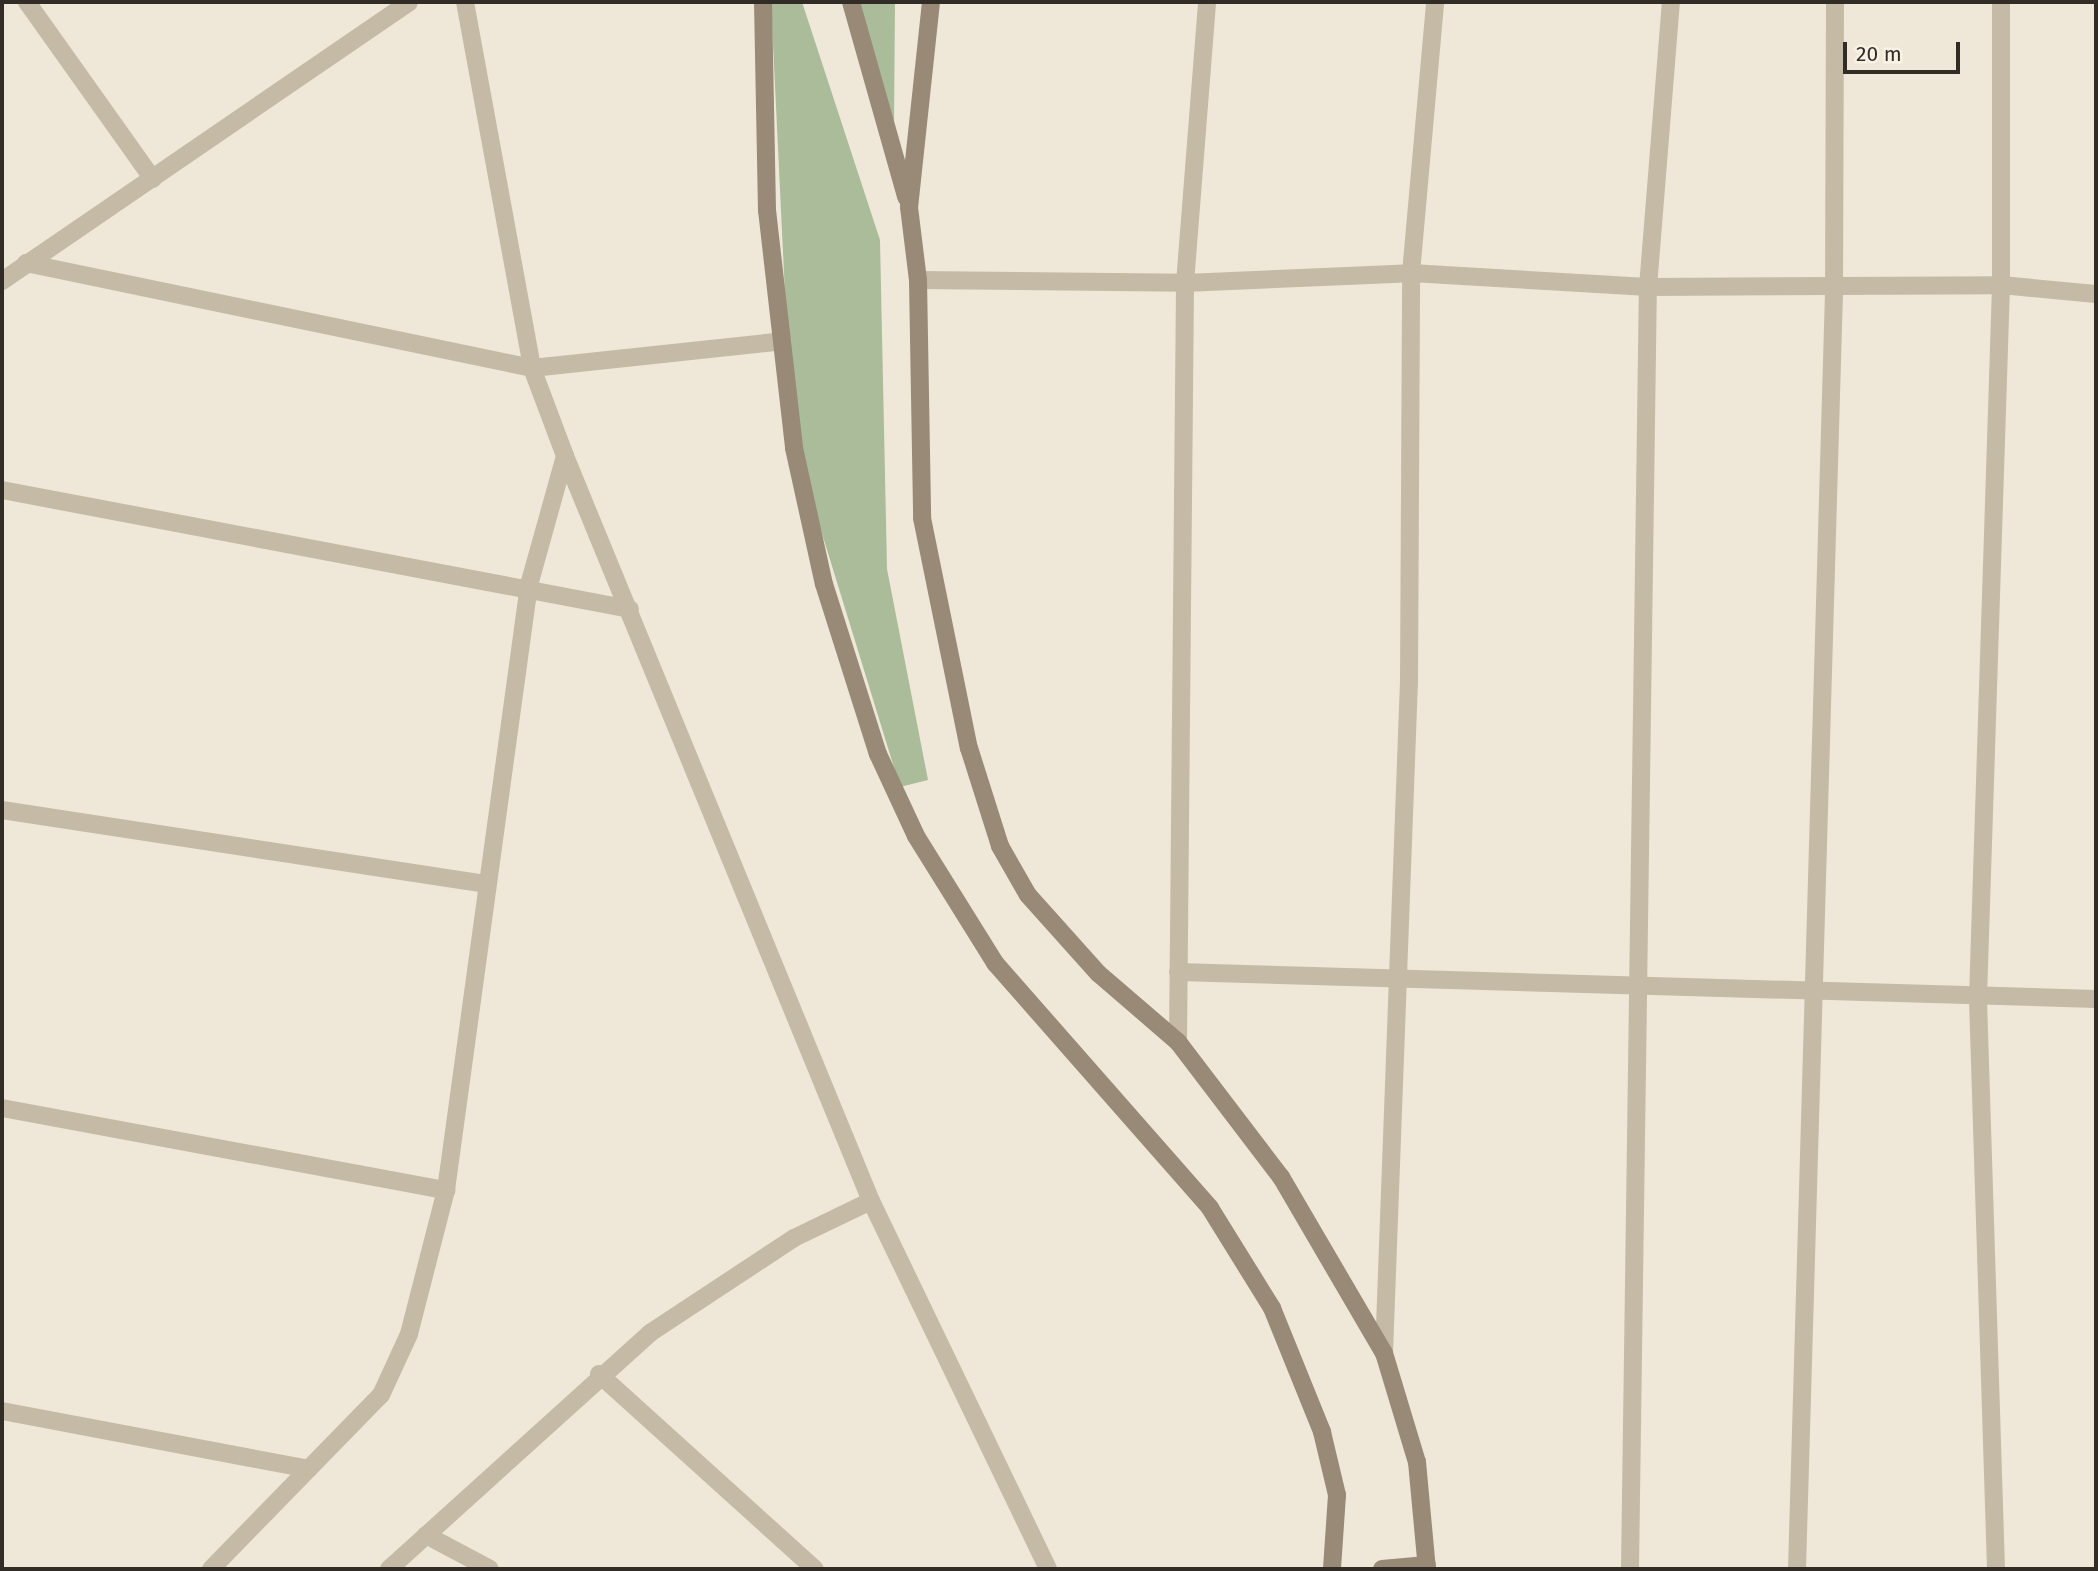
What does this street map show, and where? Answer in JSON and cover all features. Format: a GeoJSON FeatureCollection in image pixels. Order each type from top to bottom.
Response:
{"type":"FeatureCollection","features":[{"type":"Feature","properties":{"kind":"main road"},"geometry":{"type":"LineString","coordinates":[[764,2],[767,210],[794,448],[824,584],[878,754],[916,836],[995,963],[1210,1208],[1272,1308],[1322,1432],[1337,1495],[1332,1569]]}},
{"type":"Feature","properties":{"kind":"main road"},"geometry":{"type":"LineString","coordinates":[[851,2],[909,207],[918,280],[922,518],[969,748],[1000,846],[1059,935],[1178,1042],[1281,1177],[1384,1353],[1417,1462],[1427,1567],[1382,1569]]}},
{"type":"Feature","properties":{"kind":"main road"},"geometry":{"type":"LineString","coordinates":[[909,207],[931,2]]}},
{"type":"Feature","properties":{"kind":"street"},"geometry":{"type":"LineString","coordinates":[[27,2],[153,178]]}},
{"type":"Feature","properties":{"kind":"street"},"geometry":{"type":"LineString","coordinates":[[2,281],[409,2]]}},
{"type":"Feature","properties":{"kind":"street"},"geometry":{"type":"LineString","coordinates":[[465,2],[532,368],[565,456],[630,608],[871,1201],[1048,1569]]}},
{"type":"Feature","properties":{"kind":"street"},"geometry":{"type":"LineString","coordinates":[[1178,1042],[1185,282],[1207,2]]}},
{"type":"Feature","properties":{"kind":"street"},"geometry":{"type":"LineString","coordinates":[[1384,1353],[1402,980],[1412,272],[1435,2]]}},
{"type":"Feature","properties":{"kind":"street"},"geometry":{"type":"LineString","coordinates":[[1630,1569],[1633,989],[1647,287],[1671,2]]}},
{"type":"Feature","properties":{"kind":"street"},"geometry":{"type":"LineString","coordinates":[[1797,1569],[1834,290],[1835,2]]}},
{"type":"Feature","properties":{"kind":"street"},"geometry":{"type":"LineString","coordinates":[[1996,1569],[1978,998],[2001,285],[2001,2]]}},
{"type":"Feature","properties":{"kind":"street"},"geometry":{"type":"LineString","coordinates":[[26,263],[532,368],[782,341]]}},
{"type":"Feature","properties":{"kind":"street"},"geometry":{"type":"LineString","coordinates":[[918,280],[1185,282],[1412,272],[1647,287],[1834,290],[2001,285],[2096,294]]}},
{"type":"Feature","properties":{"kind":"street"},"geometry":{"type":"LineString","coordinates":[[211,1569],[309,1469],[394,1374],[446,1190],[485,884],[529,585],[565,456]]}},
{"type":"Feature","properties":{"kind":"street"},"geometry":{"type":"LineString","coordinates":[[2,490],[529,585],[630,608]]}},
{"type":"Feature","properties":{"kind":"street"},"geometry":{"type":"LineString","coordinates":[[2,810],[485,884]]}},
{"type":"Feature","properties":{"kind":"street"},"geometry":{"type":"LineString","coordinates":[[1178,972],[1633,989],[2096,999]]}},
{"type":"Feature","properties":{"kind":"street"},"geometry":{"type":"LineString","coordinates":[[2,1108],[446,1190]]}},
{"type":"Feature","properties":{"kind":"street"},"geometry":{"type":"LineString","coordinates":[[389,1569],[599,1374],[735,1275],[871,1201]]}},
{"type":"Feature","properties":{"kind":"street"},"geometry":{"type":"LineString","coordinates":[[599,1374],[815,1569]]}},
{"type":"Feature","properties":{"kind":"street"},"geometry":{"type":"LineString","coordinates":[[2,1411],[309,1469]]}},
{"type":"Feature","properties":{"kind":"street"},"geometry":{"type":"LineString","coordinates":[[426,1535],[490,1569]]}},
{"type":"Feature","properties":{"kind":"green space"},"geometry":{"type":"Polygon","coordinates":[[[771,2],[802,2],[880,240],[887,569],[928,780],[900,787],[800,462],[788,357],[771,2]]]}},
{"type":"Feature","properties":{"kind":"green space"},"geometry":{"type":"Polygon","coordinates":[[[856,2],[895,2],[894,123],[856,2]]]}}]}
